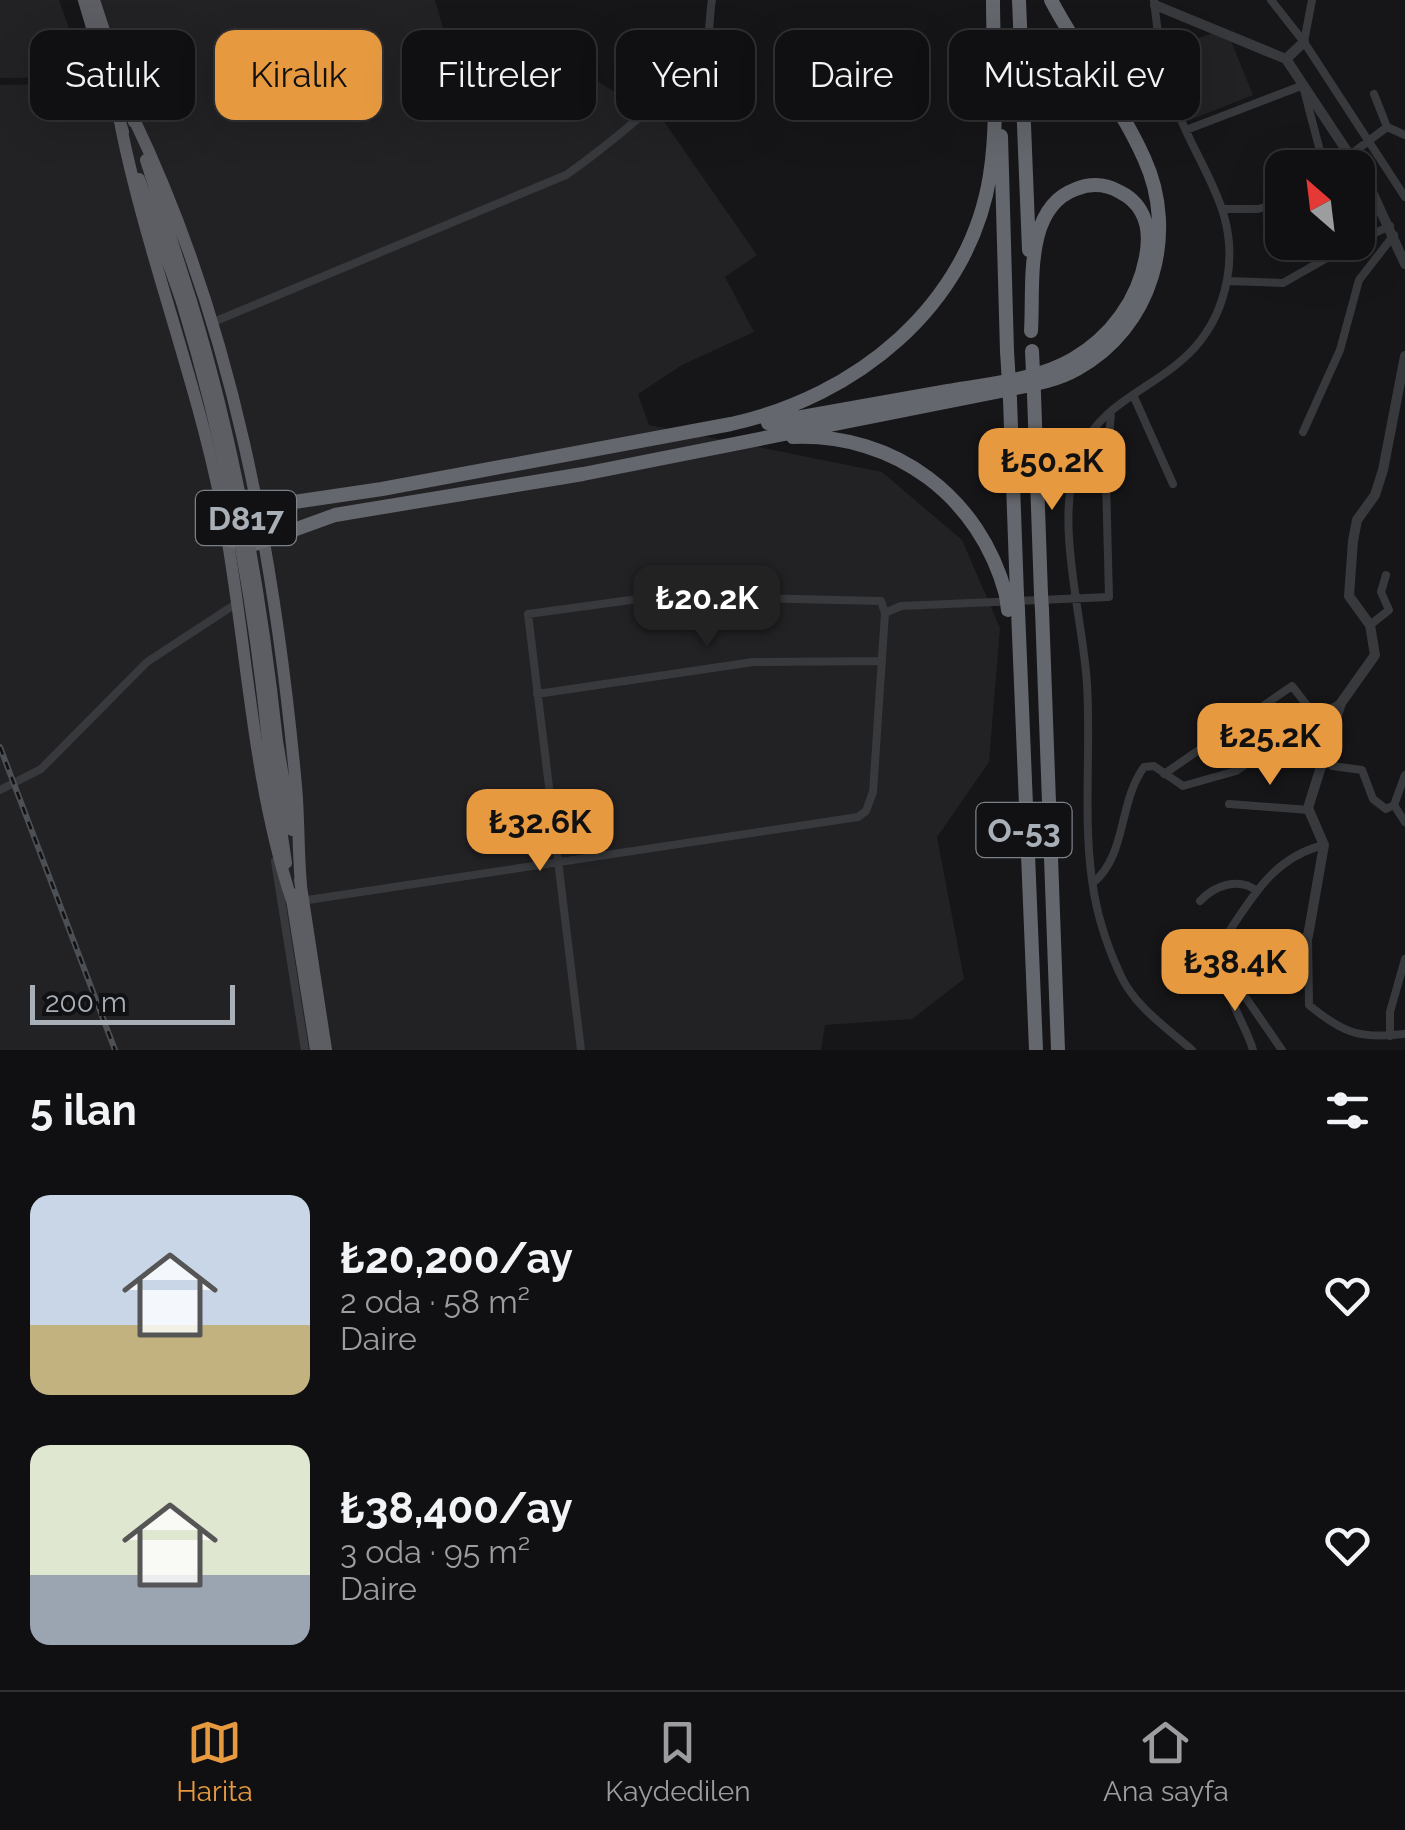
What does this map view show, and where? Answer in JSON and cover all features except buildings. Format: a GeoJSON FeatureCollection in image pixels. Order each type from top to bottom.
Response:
{"type":"FeatureCollection","features":[{"type":"Feature","properties":{"kind":"highway","name":"D817"},"geometry":{"type":"LineString","coordinates":[[84,0],[121,127],[187,302]]}},
{"type":"Feature","properties":{"kind":"highway","name":"D817"},"geometry":{"type":"LineString","coordinates":[[94,0],[104,30]]}},
{"type":"Feature","properties":{"kind":"highway"},"geometry":{"type":"LineString","coordinates":[[221,506],[258,500],[294,502],[382,489],[772,415],[844,382],[872,363],[926,312],[965,247],[989,180],[994,137],[994,0]]}},
{"type":"Feature","properties":{"kind":"highway","name":"O-53"},"geometry":{"type":"LineString","coordinates":[[994,0],[1010,400],[1013,602],[1036,1050]]}},
{"type":"Feature","properties":{"kind":"highway","name":"O-53"},"geometry":{"type":"LineString","coordinates":[[1019,0],[1058,1050]]}},
{"type":"Feature","properties":{"kind":"highway"},"geometry":{"type":"LineString","coordinates":[[228,540],[239,544],[266,541],[336,515],[584,474],[1054,380],[1098,356],[1135,314],[1156,266],[1160,237],[1156,195],[1129,127],[1050,0]]}},
{"type":"Feature","properties":{"kind":"highway","name":"D817"},"geometry":{"type":"LineString","coordinates":[[133,120],[187,302],[239,528],[316,1050]]}},
{"type":"Feature","properties":{"kind":"highway"},"geometry":{"type":"LineString","coordinates":[[134,120],[164,182],[211,323],[258,500],[293,757],[301,884]]}},
{"type":"Feature","properties":{"kind":"highway"},"geometry":{"type":"LineString","coordinates":[[121,127],[141,215],[198,401],[228,540],[274,846],[297,901]]}},
{"type":"Feature","properties":{"kind":"highway"},"geometry":{"type":"LineString","coordinates":[[587,449],[655,443],[977,386],[1052,369],[1072,360],[1111,329],[1139,284],[1148,232],[1140,208],[1130,198],[1106,186],[1092,185],[1054,202],[1038,234],[1032,331]]}},
{"type":"Feature","properties":{"kind":"highway"},"geometry":{"type":"LineString","coordinates":[[703,448],[821,437],[872,446],[895,456],[935,480],[968,514],[996,560],[1013,602]]}},
{"type":"Feature","properties":{"kind":"highway","name":"D817"},"geometry":{"type":"LineString","coordinates":[[272,742],[301,884],[297,901],[326,1050]]}},
{"type":"Feature","properties":{"kind":"street"},"geometry":{"type":"LineString","coordinates":[[211,323],[566,175],[606,147],[694,63],[707,44],[712,0]]}},
{"type":"Feature","properties":{"kind":"street"},"geometry":{"type":"LineString","coordinates":[[1271,0],[1304,42],[1405,197]]}},
{"type":"Feature","properties":{"kind":"street"},"geometry":{"type":"LineString","coordinates":[[1286,58],[1304,42],[1312,0]]}},
{"type":"Feature","properties":{"kind":"street"},"geometry":{"type":"LineString","coordinates":[[1154,2],[1286,58],[1302,88],[1351,150]]}},
{"type":"Feature","properties":{"kind":"street"},"geometry":{"type":"LineString","coordinates":[[1154,2],[1168,87],[1225,208],[1230,232],[1227,281],[1206,334],[1172,371],[1111,412],[1091,432],[1072,477],[1076,598],[1087,682],[1092,883],[1121,976],[1135,998],[1192,1050]]}},
{"type":"Feature","properties":{"kind":"street"},"geometry":{"type":"LineString","coordinates":[[1186,130],[1302,88]]}},
{"type":"Feature","properties":{"kind":"street"},"geometry":{"type":"LineString","coordinates":[[1302,88],[1320,150]]}},
{"type":"Feature","properties":{"kind":"street"},"geometry":{"type":"LineString","coordinates":[[1374,94],[1387,127],[1405,135]]}},
{"type":"Feature","properties":{"kind":"street"},"geometry":{"type":"LineString","coordinates":[[1358,150],[1387,127]]}},
{"type":"Feature","properties":{"kind":"street"},"geometry":{"type":"LineString","coordinates":[[1375,198],[1405,264]]}},
{"type":"Feature","properties":{"kind":"street"},"geometry":{"type":"LineString","coordinates":[[1225,208],[1265,207]]}},
{"type":"Feature","properties":{"kind":"street"},"geometry":{"type":"LineString","coordinates":[[1375,233],[1392,230]]}},
{"type":"Feature","properties":{"kind":"street"},"geometry":{"type":"LineString","coordinates":[[1302,432],[1340,350],[1358,280],[1392,230]]}},
{"type":"Feature","properties":{"kind":"street"},"geometry":{"type":"LineString","coordinates":[[1227,281],[1283,283],[1318,260]]}},
{"type":"Feature","properties":{"kind":"street"},"geometry":{"type":"LineString","coordinates":[[1404,363],[1383,470],[1375,496],[1357,520],[1353,541],[1349,596],[1370,625],[1375,655],[1341,703],[1309,810],[1324,845],[1308,936],[1308,1005],[1362,1038],[1405,1034]]}},
{"type":"Feature","properties":{"kind":"street"},"geometry":{"type":"LineString","coordinates":[[1134,397],[1173,484]]}},
{"type":"Feature","properties":{"kind":"street"},"geometry":{"type":"LineString","coordinates":[[885,613],[901,606],[1110,597],[1106,480],[1111,412]]}},
{"type":"Feature","properties":{"kind":"street"},"geometry":{"type":"LineString","coordinates":[[1370,625],[1389,610],[1381,592],[1386,575]]}},
{"type":"Feature","properties":{"kind":"street"},"geometry":{"type":"LineString","coordinates":[[297,901],[557,862],[858,818],[866,812],[873,792],[885,613],[881,601],[660,596],[536,611],[526,622],[537,694],[557,862],[581,1050]]}},
{"type":"Feature","properties":{"kind":"street"},"geometry":{"type":"LineString","coordinates":[[0,790],[41,769],[147,662],[236,603]]}},
{"type":"Feature","properties":{"kind":"street"},"geometry":{"type":"LineString","coordinates":[[537,694],[753,662],[882,661]]}},
{"type":"Feature","properties":{"kind":"street"},"geometry":{"type":"LineString","coordinates":[[1164,774],[1292,686],[1316,717],[1341,703]]}},
{"type":"Feature","properties":{"kind":"street"},"geometry":{"type":"LineString","coordinates":[[1092,883],[1106,872],[1114,857],[1118,830],[1144,768],[1154,766],[1175,784],[1203,783],[1236,771],[1279,741],[1326,754],[1332,766],[1362,770],[1373,799],[1386,809],[1394,805],[1405,775]]}},
{"type":"Feature","properties":{"kind":"street"},"geometry":{"type":"LineString","coordinates":[[1228,804],[1309,810]]}},
{"type":"Feature","properties":{"kind":"street"},"geometry":{"type":"LineString","coordinates":[[1394,805],[1405,822]]}},
{"type":"Feature","properties":{"kind":"street"},"geometry":{"type":"LineString","coordinates":[[1250,960],[1228,945],[1228,933],[1277,866],[1298,851],[1324,845]]}},
{"type":"Feature","properties":{"kind":"street"},"geometry":{"type":"LineString","coordinates":[[274,846],[306,1050]]}},
{"type":"Feature","properties":{"kind":"street"},"geometry":{"type":"LineString","coordinates":[[1200,901],[1216,888],[1232,884],[1247,884],[1257,891]]}},
{"type":"Feature","properties":{"kind":"street"},"geometry":{"type":"LineString","coordinates":[[1253,1050],[1232,998],[1231,982],[1241,963],[1308,936]]}},
{"type":"Feature","properties":{"kind":"street"},"geometry":{"type":"LineString","coordinates":[[1390,1036],[1392,999],[1405,959]]}},
{"type":"Feature","properties":{"kind":"street"},"geometry":{"type":"LineString","coordinates":[[1250,960],[1244,996],[1282,1050]]}},
{"type":"Feature","properties":{"kind":"shaded area"},"geometry":{"type":"Polygon","coordinates":[[[0,0],[59,0],[70,30],[30,30],[30,78],[0,78],[0,0]]]}},
{"type":"Feature","properties":{"kind":"shaded area"},"geometry":{"type":"Polygon","coordinates":[[[77,0],[435,0],[444,30],[402,30],[402,120],[596,120],[596,80],[616,93],[616,120],[665,123],[757,255],[725,277],[754,332],[682,365],[638,394],[649,425],[882,472],[962,540],[1000,628],[989,762],[937,837],[964,979],[912,1019],[825,1025],[821,1050],[0,1050],[0,85],[30,84],[30,120],[195,120],[195,30],[86,30],[77,0]]]}},
{"type":"Feature","properties":{"kind":"shaded area"},"geometry":{"type":"Polygon","coordinates":[[[1226,29],[1253,95],[1200,116],[1200,38],[1226,29]]]}},
{"type":"Feature","properties":{"kind":"railway"},"geometry":{"type":"LineString","coordinates":[[0,747],[115,1050]]}}]}
